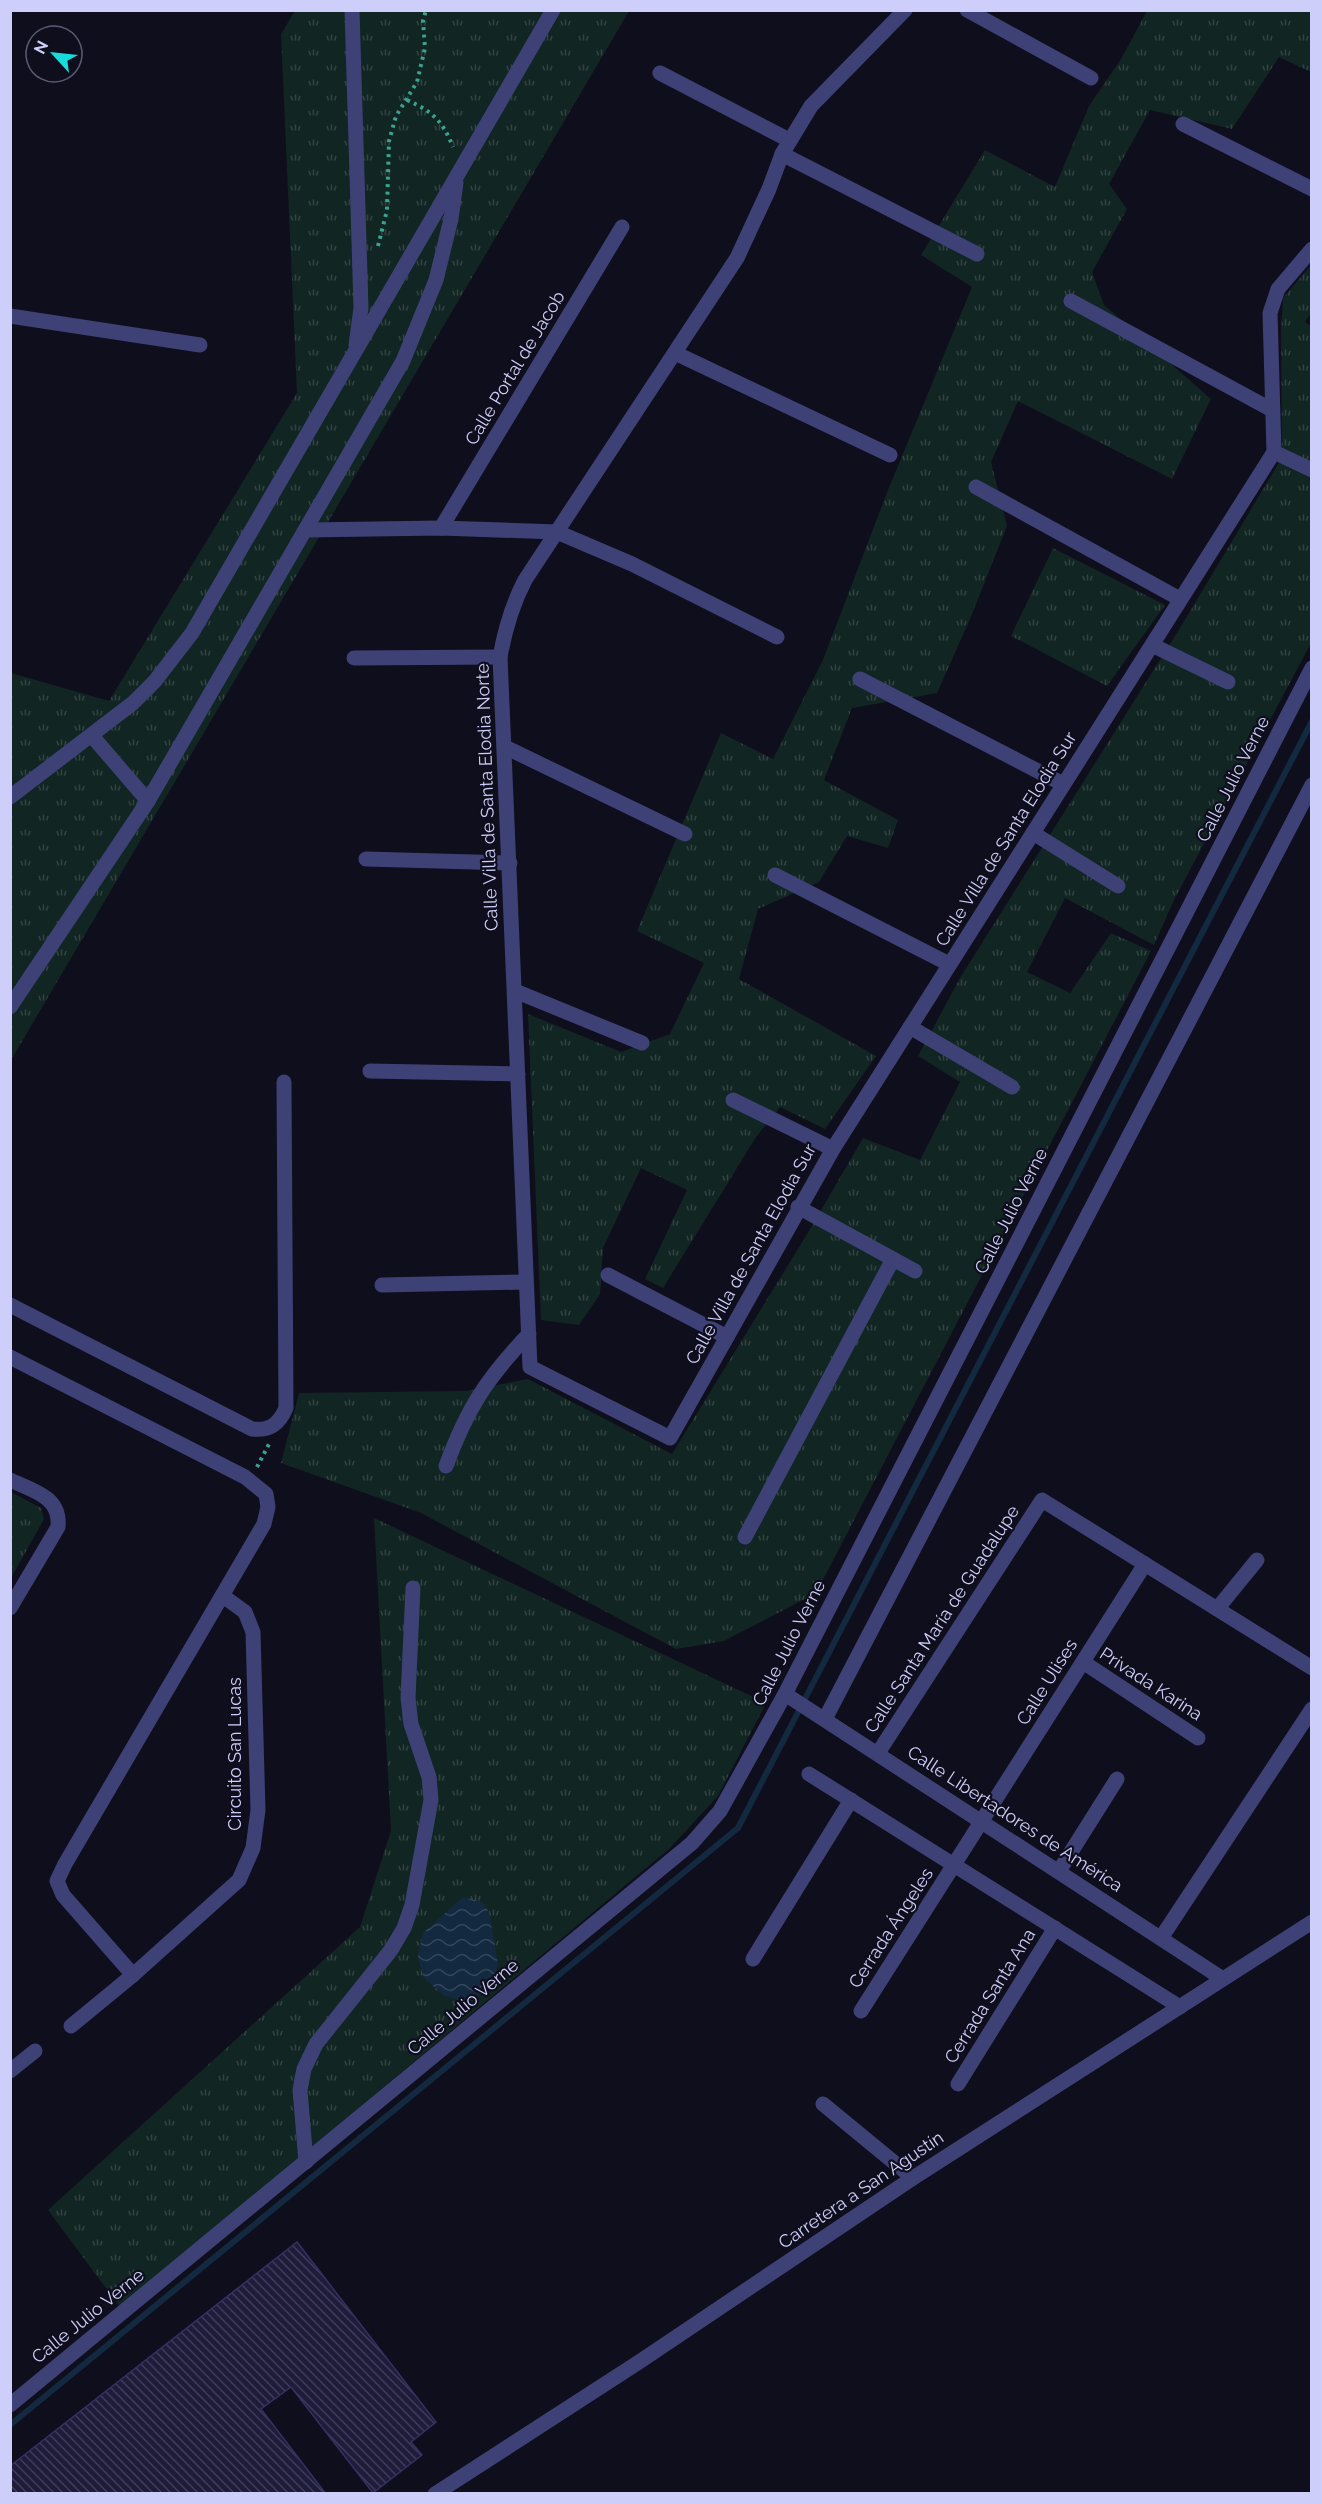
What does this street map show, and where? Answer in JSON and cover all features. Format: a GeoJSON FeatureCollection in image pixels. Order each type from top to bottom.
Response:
{"type":"FeatureCollection","features":[{"type":"Feature","properties":{"kind":"street"},"geometry":{"type":"LineString","coordinates":[[352,10],[360,308],[355,351]]}},
{"type":"Feature","properties":{"kind":"street"},"geometry":{"type":"LineString","coordinates":[[10,797],[133,703],[155,681],[192,633],[553,10]]}},
{"type":"Feature","properties":{"kind":"street","name":"Calle Villa de Santa Elodia Norte"},"geometry":{"type":"LineString","coordinates":[[670,1438],[530,1367],[500,657],[513,602],[525,580],[737,258],[789,140],[811,106],[905,10]]}},
{"type":"Feature","properties":{"kind":"street"},"geometry":{"type":"LineString","coordinates":[[967,10],[1091,78]]}},
{"type":"Feature","properties":{"kind":"street"},"geometry":{"type":"LineString","coordinates":[[660,73],[789,140]]}},
{"type":"Feature","properties":{"kind":"street"},"geometry":{"type":"LineString","coordinates":[[1184,124],[1311,189]]}},
{"type":"Feature","properties":{"kind":"street"},"geometry":{"type":"LineString","coordinates":[[782,154],[977,254]]}},
{"type":"Feature","properties":{"kind":"street"},"geometry":{"type":"LineString","coordinates":[[10,1006],[148,801],[403,361],[421,322],[438,270],[451,219],[458,174]]}},
{"type":"Feature","properties":{"kind":"street","name":"Calle Portal de Jacob"},"geometry":{"type":"LineString","coordinates":[[441,528],[622,227]]}},
{"type":"Feature","properties":{"kind":"street"},"geometry":{"type":"LineString","coordinates":[[1311,249],[1278,289],[1270,313],[1274,452],[1311,470]]}},
{"type":"Feature","properties":{"kind":"street"},"geometry":{"type":"LineString","coordinates":[[1071,301],[1272,410]]}},
{"type":"Feature","properties":{"kind":"street"},"geometry":{"type":"LineString","coordinates":[[10,316],[200,345]]}},
{"type":"Feature","properties":{"kind":"street"},"geometry":{"type":"LineString","coordinates":[[675,353],[890,455]]}},
{"type":"Feature","properties":{"kind":"street","name":"Calle Villa de Santa Elodia Sur"},"geometry":{"type":"LineString","coordinates":[[670,1438],[798,1207],[833,1149],[1274,452]]}},
{"type":"Feature","properties":{"kind":"street"},"geometry":{"type":"LineString","coordinates":[[976,487],[1180,600]]}},
{"type":"Feature","properties":{"kind":"street"},"geometry":{"type":"LineString","coordinates":[[306,530],[441,528],[558,532],[695,594],[777,637]]}},
{"type":"Feature","properties":{"kind":"street"},"geometry":{"type":"LineString","coordinates":[[1152,645],[1228,682]]}},
{"type":"Feature","properties":{"kind":"street"},"geometry":{"type":"LineString","coordinates":[[354,658],[500,657]]}},
{"type":"Feature","properties":{"kind":"street","name":"Calle Julio Verne"},"geometry":{"type":"LineString","coordinates":[[10,2404],[692,1842],[720,1811],[790,1697],[1311,668]]}},
{"type":"Feature","properties":{"kind":"street"},"geometry":{"type":"LineString","coordinates":[[860,679],[1063,784]]}},
{"type":"Feature","properties":{"kind":"street"},"geometry":{"type":"LineString","coordinates":[[92,736],[148,801]]}},
{"type":"Feature","properties":{"kind":"street"},"geometry":{"type":"LineString","coordinates":[[505,747],[685,834]]}},
{"type":"Feature","properties":{"kind":"street"},"geometry":{"type":"LineString","coordinates":[[818,1715],[1311,785]]}},
{"type":"Feature","properties":{"kind":"street"},"geometry":{"type":"LineString","coordinates":[[1033,833],[1118,885]]}},
{"type":"Feature","properties":{"kind":"street"},"geometry":{"type":"LineString","coordinates":[[366,859],[510,863]]}},
{"type":"Feature","properties":{"kind":"street"},"geometry":{"type":"LineString","coordinates":[[775,875],[950,964]]}},
{"type":"Feature","properties":{"kind":"street"},"geometry":{"type":"LineString","coordinates":[[515,991],[642,1043]]}},
{"type":"Feature","properties":{"kind":"street"},"geometry":{"type":"LineString","coordinates":[[910,1027],[1012,1086]]}},
{"type":"Feature","properties":{"kind":"street"},"geometry":{"type":"LineString","coordinates":[[370,1071],[518,1074]]}},
{"type":"Feature","properties":{"kind":"street"},"geometry":{"type":"LineString","coordinates":[[10,1305],[252,1429],[270,1428],[281,1420],[286,1408],[284,1082]]}},
{"type":"Feature","properties":{"kind":"street"},"geometry":{"type":"LineString","coordinates":[[733,1100],[833,1149]]}},
{"type":"Feature","properties":{"kind":"street"},"geometry":{"type":"LineString","coordinates":[[798,1207],[915,1271]]}},
{"type":"Feature","properties":{"kind":"street"},"geometry":{"type":"LineString","coordinates":[[745,1537],[893,1259]]}},
{"type":"Feature","properties":{"kind":"street"},"geometry":{"type":"LineString","coordinates":[[608,1275],[727,1337]]}},
{"type":"Feature","properties":{"kind":"street"},"geometry":{"type":"LineString","coordinates":[[382,1285],[526,1282]]}},
{"type":"Feature","properties":{"kind":"street"},"geometry":{"type":"LineString","coordinates":[[446,1466],[460,1429],[478,1394],[502,1362],[529,1334]]}},
{"type":"Feature","properties":{"kind":"street"},"geometry":{"type":"LineString","coordinates":[[10,1357],[245,1477],[266,1494],[268,1507],[264,1524],[57,1881],[63,1894],[133,1976]]}},
{"type":"Feature","properties":{"kind":"street"},"geometry":{"type":"LineString","coordinates":[[10,1480],[47,1497],[55,1505],[59,1516],[58,1527],[10,1608]]}},
{"type":"Feature","properties":{"kind":"street","name":"Calle Santa María de Guadalupe"},"geometry":{"type":"LineString","coordinates":[[878,1754],[1042,1500],[1311,1668]]}},
{"type":"Feature","properties":{"kind":"street"},"geometry":{"type":"LineString","coordinates":[[1217,1609],[1257,1560]]}},
{"type":"Feature","properties":{"kind":"street","name":"Calle Ulises"},"geometry":{"type":"LineString","coordinates":[[954,1865],[1145,1564]]}},
{"type":"Feature","properties":{"kind":"street"},"geometry":{"type":"LineString","coordinates":[[306,2162],[300,2090],[304,2069],[316,2044],[391,1950],[404,1928],[412,1905],[431,1800],[429,1777],[411,1724],[408,1698],[413,1588]]}},
{"type":"Feature","properties":{"kind":"street","name":"Circuito San Lucas"},"geometry":{"type":"LineString","coordinates":[[71,2026],[133,1976],[239,1880],[254,1848],[258,1810],[253,1632],[245,1612],[223,1596]]}},
{"type":"Feature","properties":{"kind":"street","name":"Privada Karina"},"geometry":{"type":"LineString","coordinates":[[1083,1662],[1198,1738]]}},
{"type":"Feature","properties":{"kind":"street","name":"Calle Libertadores de América"},"geometry":{"type":"LineString","coordinates":[[790,1697],[1223,1979]]}},
{"type":"Feature","properties":{"kind":"street"},"geometry":{"type":"LineString","coordinates":[[1161,1938],[1311,1709]]}},
{"type":"Feature","properties":{"kind":"street"},"geometry":{"type":"LineString","coordinates":[[809,1774],[1180,2007]]}},
{"type":"Feature","properties":{"kind":"street"},"geometry":{"type":"LineString","coordinates":[[1059,1871],[1117,1779]]}},
{"type":"Feature","properties":{"kind":"street"},"geometry":{"type":"LineString","coordinates":[[753,1959],[851,1800]]}},
{"type":"Feature","properties":{"kind":"street","name":"Cerrada Ángeles"},"geometry":{"type":"LineString","coordinates":[[861,2011],[954,1865]]}},
{"type":"Feature","properties":{"kind":"street","name":"Carretera a San Agustín"},"geometry":{"type":"LineString","coordinates":[[435,2493],[639,2362],[913,2178],[1311,1922]]}},
{"type":"Feature","properties":{"kind":"street","name":"Cerrada Santa Ana"},"geometry":{"type":"LineString","coordinates":[[958,2084],[1056,1928]]}},
{"type":"Feature","properties":{"kind":"street"},"geometry":{"type":"LineString","coordinates":[[10,2071],[35,2051]]}},
{"type":"Feature","properties":{"kind":"street"},"geometry":{"type":"LineString","coordinates":[[823,2104],[913,2178]]}},
{"type":"Feature","properties":{"kind":"path"},"geometry":{"type":"LineString","coordinates":[[376,255],[387,210],[389,141],[396,116],[417,82],[426,48],[423,21],[426,10]]}},
{"type":"Feature","properties":{"kind":"path"},"geometry":{"type":"LineString","coordinates":[[407,100],[428,110],[445,127],[454,148],[458,174]]}},
{"type":"Feature","properties":{"kind":"path"},"geometry":{"type":"LineString","coordinates":[[245,1477],[260,1464],[265,1456],[270,1428]]}},
{"type":"Feature","properties":{"kind":"green space"},"geometry":{"type":"Polygon","coordinates":[[[295,11],[629,11],[11,1060],[11,673],[109,701],[297,393],[281,34],[295,11]]]}},
{"type":"Feature","properties":{"kind":"green space"},"geometry":{"type":"Polygon","coordinates":[[[1147,11],[1311,11],[1311,72],[1279,57],[1232,129],[1150,110],[1109,184],[1127,209],[1092,272],[1104,305],[1211,399],[1172,479],[1018,401],[991,462],[1007,526],[970,619],[937,693],[852,708],[824,780],[898,820],[888,848],[847,836],[819,882],[758,909],[739,979],[876,1056],[825,1129],[780,1107],[756,1137],[663,1288],[645,1279],[687,1190],[641,1168],[603,1248],[600,1294],[579,1325],[541,1320],[528,1014],[621,1052],[670,1034],[704,963],[637,931],[721,733],[773,759],[823,660],[888,490],[972,287],[921,255],[985,150],[1055,187],[1089,106],[1121,59],[1147,11]]]}},
{"type":"Feature","properties":{"kind":"green space"},"geometry":{"type":"Polygon","coordinates":[[[1311,265],[1311,313],[1305,322],[1312,327],[1311,643],[1174,900],[1154,945],[1065,898],[1027,972],[1070,993],[1111,933],[1151,951],[816,1593],[724,1641],[676,1649],[421,1513],[281,1463],[299,1393],[466,1391],[528,1379],[672,1454],[809,1231],[863,1138],[920,1160],[960,1082],[918,1056],[960,978],[1180,628],[1280,461],[1283,298],[1311,265]]]}},
{"type":"Feature","properties":{"kind":"green space"},"geometry":{"type":"Polygon","coordinates":[[[1053,548],[1165,605],[1107,686],[1011,636],[1053,548]]]}},
{"type":"Feature","properties":{"kind":"green space"},"geometry":{"type":"Polygon","coordinates":[[[11,1492],[41,1508],[44,1519],[11,1578],[11,1492]]]}},
{"type":"Feature","properties":{"kind":"green space"},"geometry":{"type":"Polygon","coordinates":[[[374,1518],[766,1703],[718,1796],[670,1848],[120,2307],[48,2210],[360,1927],[391,1831],[374,1518]]]}},
{"type":"Feature","properties":{"kind":"water"},"geometry":{"type":"Polygon","coordinates":[[[463,1897],[482,1902],[489,1912],[498,1964],[492,1985],[470,2002],[444,1996],[423,1977],[418,1957],[423,1933],[463,1897]]]}},
{"type":"Feature","properties":{"kind":"building"},"geometry":{"type":"Polygon","coordinates":[[[297,2242],[436,2422],[411,2442],[422,2455],[373,2493],[291,2387],[261,2409],[326,2494],[10,2494],[10,2466],[297,2242]]]}},
{"type":"Feature","properties":{"kind":"waterway"},"geometry":{"type":"LineString","coordinates":[[10,2425],[738,1828],[1312,721]]}}]}
